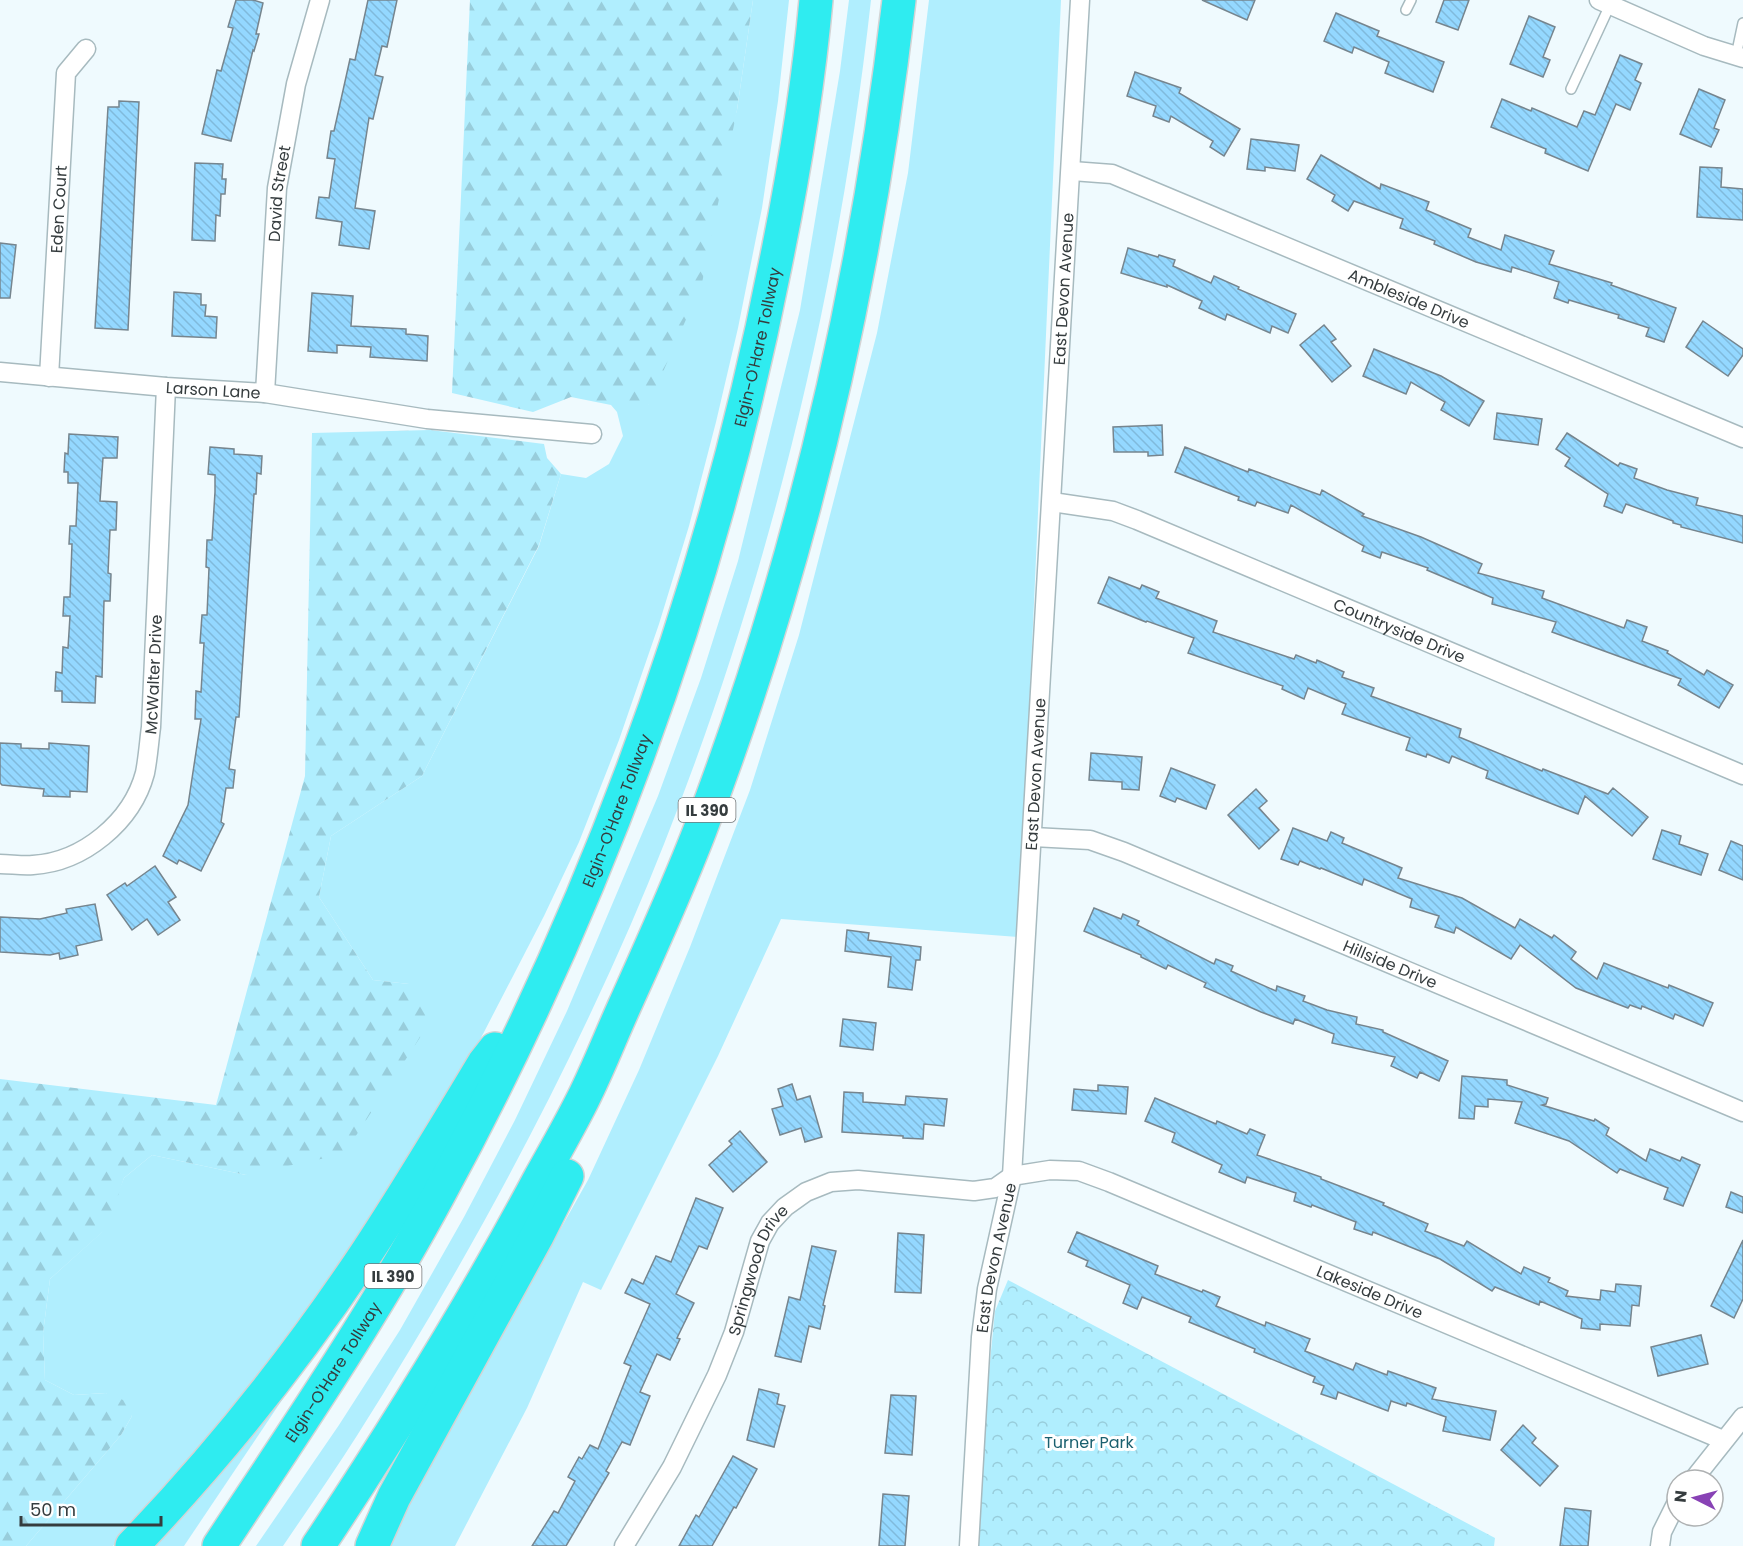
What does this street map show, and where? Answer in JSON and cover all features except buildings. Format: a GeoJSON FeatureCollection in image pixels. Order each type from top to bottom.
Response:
{"type":"FeatureCollection","features":[{"type":"Feature","properties":{"kind":"highway","name":"Elgin-O'Hare Tollway"},"geometry":{"type":"LineString","coordinates":[[219,1546],[343,1359],[437,1198],[493,1092],[541,992],[592,876],[636,765],[708,549],[736,441],[767,309],[784,219],[804,103],[816,0]]}},
{"type":"Feature","properties":{"kind":"highway","name":"IL 390"},"geometry":{"type":"LineString","coordinates":[[318,1546],[458,1327],[583,1100],[662,922],[700,829],[736,730],[787,567],[828,414],[857,277],[879,156],[899,0]]}},
{"type":"Feature","properties":{"kind":"highway"},"geometry":{"type":"LineString","coordinates":[[132,1546],[169,1507],[311,1333],[367,1253],[484,1063],[541,992]]}},
{"type":"Feature","properties":{"kind":"highway"},"geometry":{"type":"LineString","coordinates":[[372,1546],[394,1497],[537,1236],[568,1173],[583,1100]]}},
{"type":"Feature","properties":{"kind":"street","name":"David Street"},"geometry":{"type":"LineString","coordinates":[[266,393],[277,188],[296,84],[320,0]]}},
{"type":"Feature","properties":{"kind":"street","name":"East Devon Avenue"},"geometry":{"type":"LineString","coordinates":[[969,1546],[981,1337],[987,1289],[1012,1176],[1080,0]]}},
{"type":"Feature","properties":{"kind":"street"},"geometry":{"type":"LineString","coordinates":[[1604,2],[1704,46],[1739,57]]}},
{"type":"Feature","properties":{"kind":"street","name":"Eden Court"},"geometry":{"type":"LineString","coordinates":[[49,377],[66,73],[86,49]]}},
{"type":"Feature","properties":{"kind":"street","name":"Ambleside Drive"},"geometry":{"type":"LineString","coordinates":[[1071,171],[1112,174],[1743,438]]}},
{"type":"Feature","properties":{"kind":"street","name":"Larson Lane"},"geometry":{"type":"LineString","coordinates":[[0,372],[166,387],[266,393],[427,419],[592,434]]}},
{"type":"Feature","properties":{"kind":"street","name":"McWalter Drive"},"geometry":{"type":"LineString","coordinates":[[0,864],[32,865],[64,859],[98,840],[117,824],[129,809],[145,772],[151,727],[166,387]]}},
{"type":"Feature","properties":{"kind":"street","name":"Countryside Drive"},"geometry":{"type":"LineString","coordinates":[[1052,502],[1113,511],[1137,520],[1743,775]]}},
{"type":"Feature","properties":{"kind":"street","name":"Hillside Drive"},"geometry":{"type":"LineString","coordinates":[[1033,837],[1090,840],[1124,852],[1743,1112]]}},
{"type":"Feature","properties":{"kind":"street","name":"Lakeside Drive"},"geometry":{"type":"LineString","coordinates":[[1012,1176],[1050,1170],[1079,1172],[1109,1182],[1723,1440]]}},
{"type":"Feature","properties":{"kind":"street","name":"Springwood Drive"},"geometry":{"type":"LineString","coordinates":[[624,1546],[672,1467],[717,1375],[734,1332],[760,1241],[770,1223],[785,1207],[806,1192],[831,1182],[858,1180],[974,1191],[995,1188],[1012,1176]]}},
{"type":"Feature","properties":{"kind":"street"},"geometry":{"type":"LineString","coordinates":[[1702,1468],[1743,1417]]}},
{"type":"Feature","properties":{"kind":"street"},"geometry":{"type":"LineString","coordinates":[[1660,1546],[1665,1526]]}},
{"type":"Feature","properties":{"kind":"lane"},"geometry":{"type":"LineString","coordinates":[[1406,10],[1410,0]]}},
{"type":"Feature","properties":{"kind":"lane"},"geometry":{"type":"LineString","coordinates":[[1571,89],[1604,2]]}},
{"type":"Feature","properties":{"kind":"lane"},"geometry":{"type":"LineString","coordinates":[[1739,57],[1743,23]]}},
{"type":"Feature","properties":{"kind":"green space"},"geometry":{"type":"Polygon","coordinates":[[[470,0],[753,0],[737,110],[702,283],[648,406],[611,405],[571,397],[533,412],[452,393],[470,0]]]}},
{"type":"Feature","properties":{"kind":"green space"},"geometry":{"type":"Polygon","coordinates":[[[753,0],[789,0],[778,101],[762,208],[738,328],[689,526],[659,624],[619,740],[579,842],[544,916],[468,1063],[343,1260],[220,1426],[113,1546],[26,1546],[121,1435],[132,1416],[106,1393],[74,1395],[45,1380],[43,1333],[50,1279],[102,1232],[124,1178],[152,1155],[246,1175],[409,984],[373,980],[319,897],[331,836],[422,776],[539,546],[561,474],[586,478],[609,464],[623,436],[617,412],[611,405],[648,405],[737,110],[753,0]]]}},
{"type":"Feature","properties":{"kind":"green space"},"geometry":{"type":"Polygon","coordinates":[[[849,0],[871,0],[856,118],[813,354],[785,471],[753,586],[717,700],[676,813],[631,924],[601,990],[538,1120],[469,1248],[358,1434],[283,1546],[256,1546],[339,1425],[400,1330],[464,1217],[515,1120],[567,1011],[658,796],[701,678],[738,561],[800,310],[840,71],[849,0]]]}},
{"type":"Feature","properties":{"kind":"green space"},"geometry":{"type":"Polygon","coordinates":[[[929,0],[1061,0],[1019,937],[781,919],[718,1056],[601,1290],[583,1282],[527,1408],[455,1546],[387,1546],[407,1502],[588,1180],[639,1070],[690,947],[750,790],[799,635],[877,333],[908,173],[929,0]]]}},
{"type":"Feature","properties":{"kind":"green space"},"geometry":{"type":"Polygon","coordinates":[[[430,430],[544,444],[547,458],[561,474],[539,545],[422,776],[331,836],[319,897],[373,980],[409,984],[434,1016],[344,1154],[246,1175],[152,1155],[124,1178],[107,1228],[50,1279],[43,1333],[45,1380],[74,1395],[106,1393],[123,1400],[132,1416],[121,1435],[26,1546],[0,1546],[0,1079],[216,1105],[305,776],[312,433],[430,430]]]}},
{"type":"Feature","properties":{"kind":"green space","name":"Turner Park"},"geometry":{"type":"Polygon","coordinates":[[[1008,1280],[1495,1538],[1494,1546],[979,1546],[987,1392],[995,1311],[1008,1280]]]}},
{"type":"Feature","properties":{"kind":"green space"},"geometry":{"type":"Polygon","coordinates":[[[327,1333],[184,1546],[150,1546],[327,1333]]]}}]}
